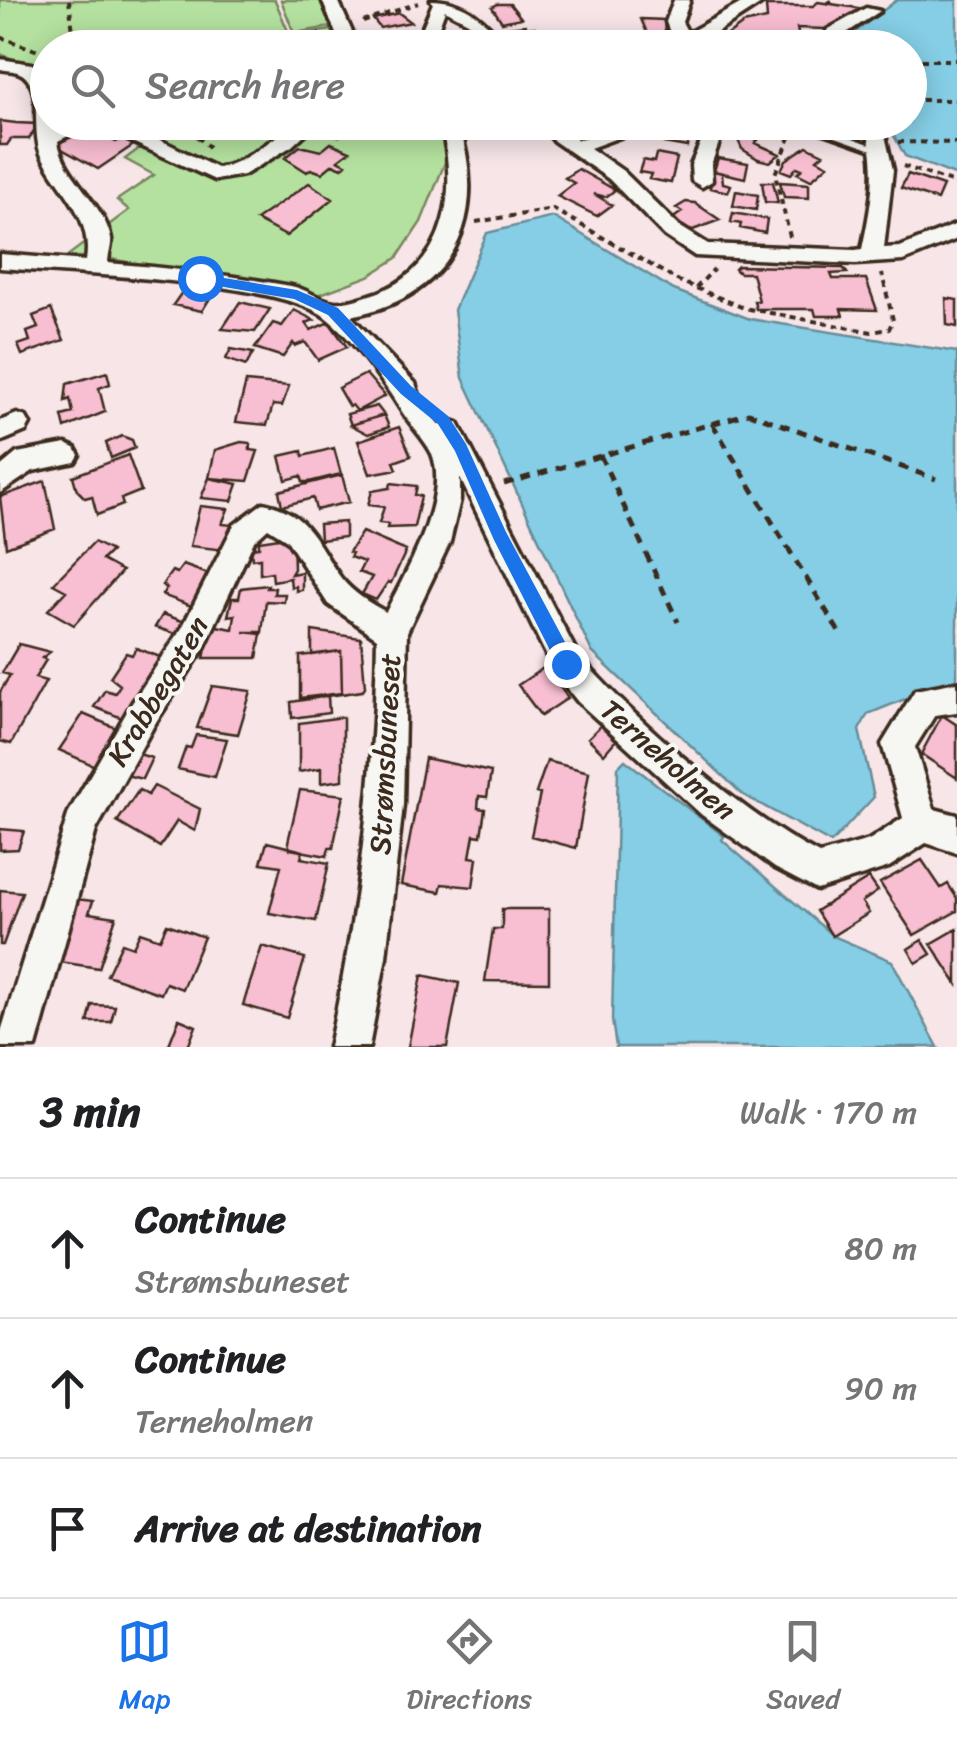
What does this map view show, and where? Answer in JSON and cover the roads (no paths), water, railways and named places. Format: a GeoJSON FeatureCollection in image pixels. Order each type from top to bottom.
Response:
{"type":"FeatureCollection","features":[{"type":"Feature","properties":{"kind":"street"},"geometry":{"type":"LineString","coordinates":[[330,0],[344,30]]}},
{"type":"Feature","properties":{"kind":"street"},"geometry":{"type":"LineString","coordinates":[[677,30],[674,22],[682,0]]}},
{"type":"Feature","properties":{"kind":"street"},"geometry":{"type":"LineString","coordinates":[[710,30],[759,0]]}},
{"type":"Feature","properties":{"kind":"street"},"geometry":{"type":"LineString","coordinates":[[428,30],[435,12],[445,1],[484,30]]}},
{"type":"Feature","properties":{"kind":"street"},"geometry":{"type":"LineString","coordinates":[[840,30],[872,10]]}},
{"type":"Feature","properties":{"kind":"street"},"geometry":{"type":"LineString","coordinates":[[0,64],[30,72]]}},
{"type":"Feature","properties":{"kind":"street"},"geometry":{"type":"LineString","coordinates":[[48,140],[50,153],[96,226],[100,239],[96,268]]}},
{"type":"Feature","properties":{"kind":"street"},"geometry":{"type":"LineString","coordinates":[[140,140],[215,174],[237,171],[283,140]]}},
{"type":"Feature","properties":{"kind":"street"},"geometry":{"type":"LineString","coordinates":[[333,312],[385,299],[430,274],[455,226],[459,171],[453,140]]}},
{"type":"Feature","properties":{"kind":"street"},"geometry":{"type":"LineString","coordinates":[[567,140],[616,176],[686,243],[722,253],[903,254],[957,232]]}},
{"type":"Feature","properties":{"kind":"street"},"geometry":{"type":"LineString","coordinates":[[575,147],[597,140]]}},
{"type":"Feature","properties":{"kind":"street"},"geometry":{"type":"LineString","coordinates":[[702,181],[701,165],[710,140]]}},
{"type":"Feature","properties":{"kind":"street"},"geometry":{"type":"LineString","coordinates":[[872,254],[884,182],[886,150],[881,140]]}},
{"type":"Feature","properties":{"kind":"street","name":"Strømsbuneset"},"geometry":{"type":"LineString","coordinates":[[0,261],[200,278],[297,295],[333,312],[406,390],[410,404],[446,454],[447,500],[436,542],[392,631],[386,805],[367,957],[349,1047]]}},
{"type":"Feature","properties":{"kind":"street","name":"Terneholmen"},"geometry":{"type":"LineString","coordinates":[[406,390],[443,420],[461,448],[566,664],[589,691],[672,768],[787,856],[817,872],[877,855],[922,825]]}},
{"type":"Feature","properties":{"kind":"street"},"geometry":{"type":"LineString","coordinates":[[0,482],[26,461],[66,455]]}},
{"type":"Feature","properties":{"kind":"street","name":"Krabbegaten"},"geometry":{"type":"LineString","coordinates":[[16,1047],[81,824],[193,638],[254,520],[264,515],[287,522],[298,531],[333,590],[353,609],[392,631]]}},
{"type":"Feature","properties":{"kind":"street"},"geometry":{"type":"LineString","coordinates":[[957,697],[926,701],[898,744],[922,825],[946,828],[957,836]]}},
{"type":"Feature","properties":{"kind":"lane"},"geometry":{"type":"LineString","coordinates":[[854,140],[886,150]]}},
{"type":"Feature","properties":{"kind":"water"},"geometry":{"type":"Polygon","coordinates":[[[897,0],[957,0],[957,176],[905,156],[896,140],[927,140],[927,30],[858,30],[897,0]]]}},
{"type":"Feature","properties":{"kind":"water"},"geometry":{"type":"Polygon","coordinates":[[[553,217],[674,290],[750,319],[957,352],[957,678],[868,714],[859,730],[874,797],[831,843],[742,794],[592,652],[463,378],[454,310],[487,233],[553,217]]]}},
{"type":"Feature","properties":{"kind":"water"},"geometry":{"type":"Polygon","coordinates":[[[625,760],[724,836],[722,840],[833,936],[892,961],[938,1047],[616,1047],[612,1020],[618,767],[625,760]]]}}]}
